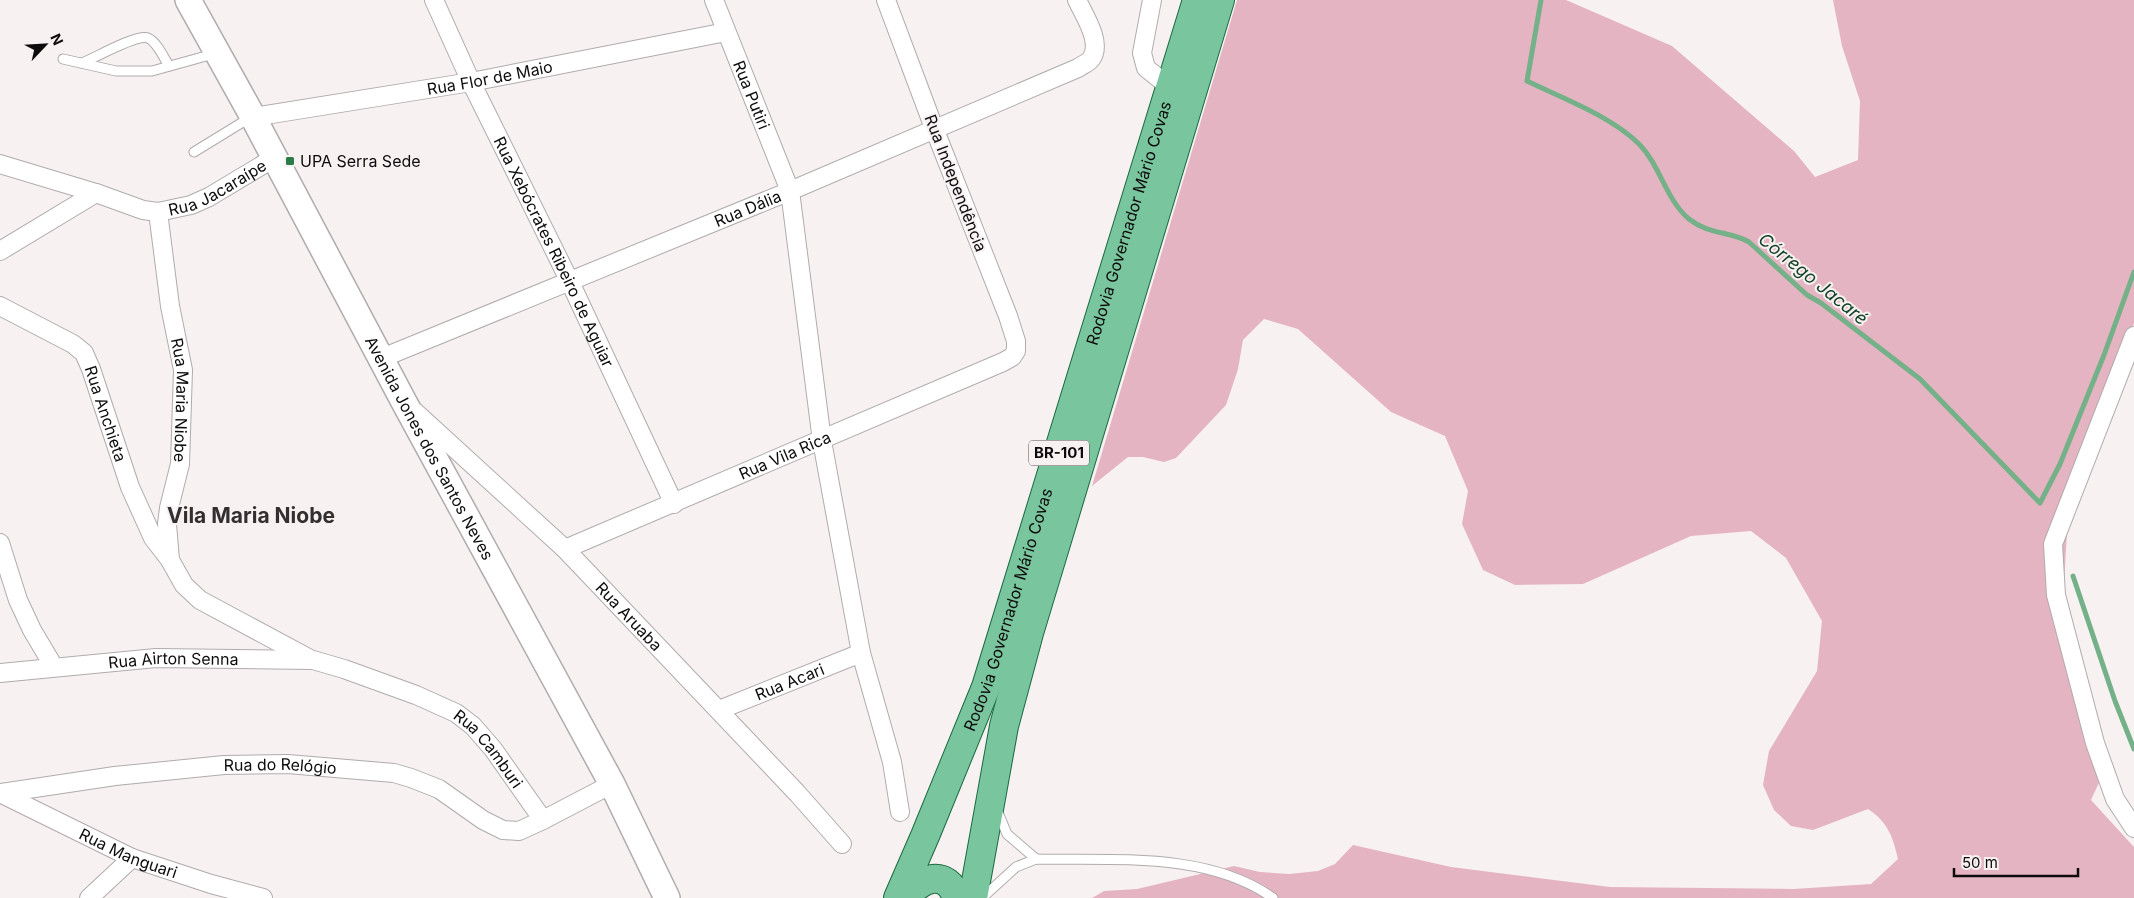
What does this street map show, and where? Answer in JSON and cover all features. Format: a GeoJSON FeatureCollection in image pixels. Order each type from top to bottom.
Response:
{"type":"FeatureCollection","features":[{"type":"Feature","properties":{"kind":"main road","name":"Rodovia Governador Mário Covas"},"geometry":{"type":"LineString","coordinates":[[898,898],[929,828],[986,687],[1197,0]]}},
{"type":"Feature","properties":{"kind":"main road","name":"Rodovia Governador Mário Covas"},"geometry":{"type":"LineString","coordinates":[[973,898],[991,789],[1004,726],[1029,634],[1220,0]]}},
{"type":"Feature","properties":{"kind":"main road"},"geometry":{"type":"LineString","coordinates":[[906,898],[924,880],[937,879],[949,883],[957,898]]}},
{"type":"Feature","properties":{"kind":"street","name":"Avenida Jones dos Santos Neves"},"geometry":{"type":"LineString","coordinates":[[188,0],[253,117],[404,402],[612,784],[666,898]]}},
{"type":"Feature","properties":{"kind":"street","name":"Rua Xebócrates Ribeiro de Aguiar"},"geometry":{"type":"LineString","coordinates":[[434,0],[570,282],[674,504]]}},
{"type":"Feature","properties":{"kind":"street","name":"Rua Putiri"},"geometry":{"type":"LineString","coordinates":[[714,0],[790,191],[822,441],[861,652],[892,762],[900,812]]}},
{"type":"Feature","properties":{"kind":"street","name":"Rua Independência"},"geometry":{"type":"LineString","coordinates":[[886,0],[1008,316],[1016,341],[1016,351],[1012,357],[1003,362]]}},
{"type":"Feature","properties":{"kind":"street","name":"Rua Dália"},"geometry":{"type":"LineString","coordinates":[[382,358],[790,191],[1078,68],[1090,60],[1094,53],[1095,40],[1077,0]]}},
{"type":"Feature","properties":{"kind":"street"},"geometry":{"type":"LineString","coordinates":[[1152,0],[1142,54],[1146,68],[1171,88]]}},
{"type":"Feature","properties":{"kind":"street","name":"Rua Flor de Maio"},"geometry":{"type":"LineString","coordinates":[[253,117],[472,82],[726,32]]}},
{"type":"Feature","properties":{"kind":"street","name":"Rua Jacaraípe"},"geometry":{"type":"LineString","coordinates":[[158,212],[191,205],[209,197],[274,158]]}},
{"type":"Feature","properties":{"kind":"street"},"geometry":{"type":"LineString","coordinates":[[0,164],[96,193],[143,210],[158,212]]}},
{"type":"Feature","properties":{"kind":"street"},"geometry":{"type":"LineString","coordinates":[[0,251],[96,193]]}},
{"type":"Feature","properties":{"kind":"street","name":"Rua Maria Niobe"},"geometry":{"type":"LineString","coordinates":[[158,212],[170,306],[183,370],[183,424],[180,464],[167,524],[170,560],[184,584],[200,600],[313,660]]}},
{"type":"Feature","properties":{"kind":"street","name":"Rua Anchieta"},"geometry":{"type":"LineString","coordinates":[[0,306],[74,344],[84,354],[91,369],[130,487],[153,538],[170,560]]}},
{"type":"Feature","properties":{"kind":"street"},"geometry":{"type":"LineString","coordinates":[[2134,336],[2053,544],[2056,595],[2095,743],[2115,799],[2134,828]]}},
{"type":"Feature","properties":{"kind":"street","name":"Rua Vila Rica"},"geometry":{"type":"LineString","coordinates":[[565,549],[822,441],[1003,362]]}},
{"type":"Feature","properties":{"kind":"street","name":"Rua Aruaba"},"geometry":{"type":"LineString","coordinates":[[404,402],[565,549],[719,710],[842,844]]}},
{"type":"Feature","properties":{"kind":"street"},"geometry":{"type":"LineString","coordinates":[[0,543],[18,600],[32,630],[54,667]]}},
{"type":"Feature","properties":{"kind":"street","name":"Rua Acari"},"geometry":{"type":"LineString","coordinates":[[719,710],[861,652]]}},
{"type":"Feature","properties":{"kind":"street","name":"Rua Airton Senna"},"geometry":{"type":"LineString","coordinates":[[0,673],[156,658],[313,660],[344,669]]}},
{"type":"Feature","properties":{"kind":"street","name":"Rua Camburi"},"geometry":{"type":"LineString","coordinates":[[344,669],[416,695],[456,713],[473,726],[493,749],[543,820]]}},
{"type":"Feature","properties":{"kind":"street","name":"Rua do Relógio"},"geometry":{"type":"LineString","coordinates":[[1,793],[115,776],[224,765],[288,764],[394,773],[412,778],[439,789],[483,820],[503,830],[518,831],[543,820]]}},
{"type":"Feature","properties":{"kind":"street"},"geometry":{"type":"LineString","coordinates":[[543,820],[612,784]]}},
{"type":"Feature","properties":{"kind":"street","name":"Rua Manguari"},"geometry":{"type":"LineString","coordinates":[[1,793],[132,858],[210,884],[263,898]]}},
{"type":"Feature","properties":{"kind":"street"},"geometry":{"type":"LineString","coordinates":[[89,898],[132,858]]}},
{"type":"Feature","properties":{"kind":"lane"},"geometry":{"type":"LineString","coordinates":[[82,64],[138,38],[148,38],[156,45],[169,66]]}},
{"type":"Feature","properties":{"kind":"lane"},"geometry":{"type":"LineString","coordinates":[[63,59],[116,71],[152,71],[217,52]]}},
{"type":"Feature","properties":{"kind":"lane"},"geometry":{"type":"LineString","coordinates":[[194,152],[253,117]]}},
{"type":"Feature","properties":{"kind":"lane"},"geometry":{"type":"LineString","coordinates":[[991,789],[998,814],[1007,834],[1036,859]]}},
{"type":"Feature","properties":{"kind":"lane"},"geometry":{"type":"LineString","coordinates":[[982,898],[1016,868],[1036,859],[1178,862],[1226,873],[1273,898]]}},
{"type":"Feature","properties":{"kind":"shaded area"},"geometry":{"type":"Polygon","coordinates":[[[1237,0],[1566,0],[1672,46],[1794,151],[1815,177],[1858,160],[1860,101],[1842,46],[1833,0],[2134,0],[2134,323],[2088,458],[2067,532],[2063,601],[2089,684],[2109,761],[2091,800],[2134,847],[2134,898],[1092,898],[1104,891],[1137,889],[1234,866],[1260,872],[1289,874],[1318,871],[1335,864],[1353,845],[1451,867],[1610,887],[1794,889],[1871,884],[1898,859],[1889,831],[1880,819],[1868,809],[1813,830],[1791,826],[1774,810],[1763,785],[1769,751],[1817,671],[1822,621],[1786,558],[1751,531],[1691,536],[1583,584],[1515,585],[1483,570],[1462,524],[1468,491],[1445,436],[1391,412],[1298,329],[1264,319],[1243,340],[1238,369],[1226,405],[1176,458],[1164,462],[1143,457],[1128,457],[1092,486],[1237,0]]]}},
{"type":"Feature","properties":{"kind":"waterway","name":"Córrego Jacaré"},"geometry":{"type":"LineString","coordinates":[[1541,0],[1527,81],[1586,108],[1628,134],[1646,152],[1674,202],[1689,219],[1704,228],[1749,242],[1807,295],[1821,303],[1920,379],[2040,503],[2060,464],[2104,355],[2134,272]]}},
{"type":"Feature","properties":{"kind":"waterway","name":"Córrego Jacaré"},"geometry":{"type":"LineString","coordinates":[[2073,576],[2115,701],[2134,749]]}},
{"type":"Feature","properties":{"kind":"place","name":"UPA Serra Sede"},"geometry":{"type":"Point","coordinates":[290,161]}},
{"type":"Feature","properties":{"kind":"district","name":"Vila Maria Niobe"},"geometry":{"type":"Point","coordinates":[251,516]}}]}
